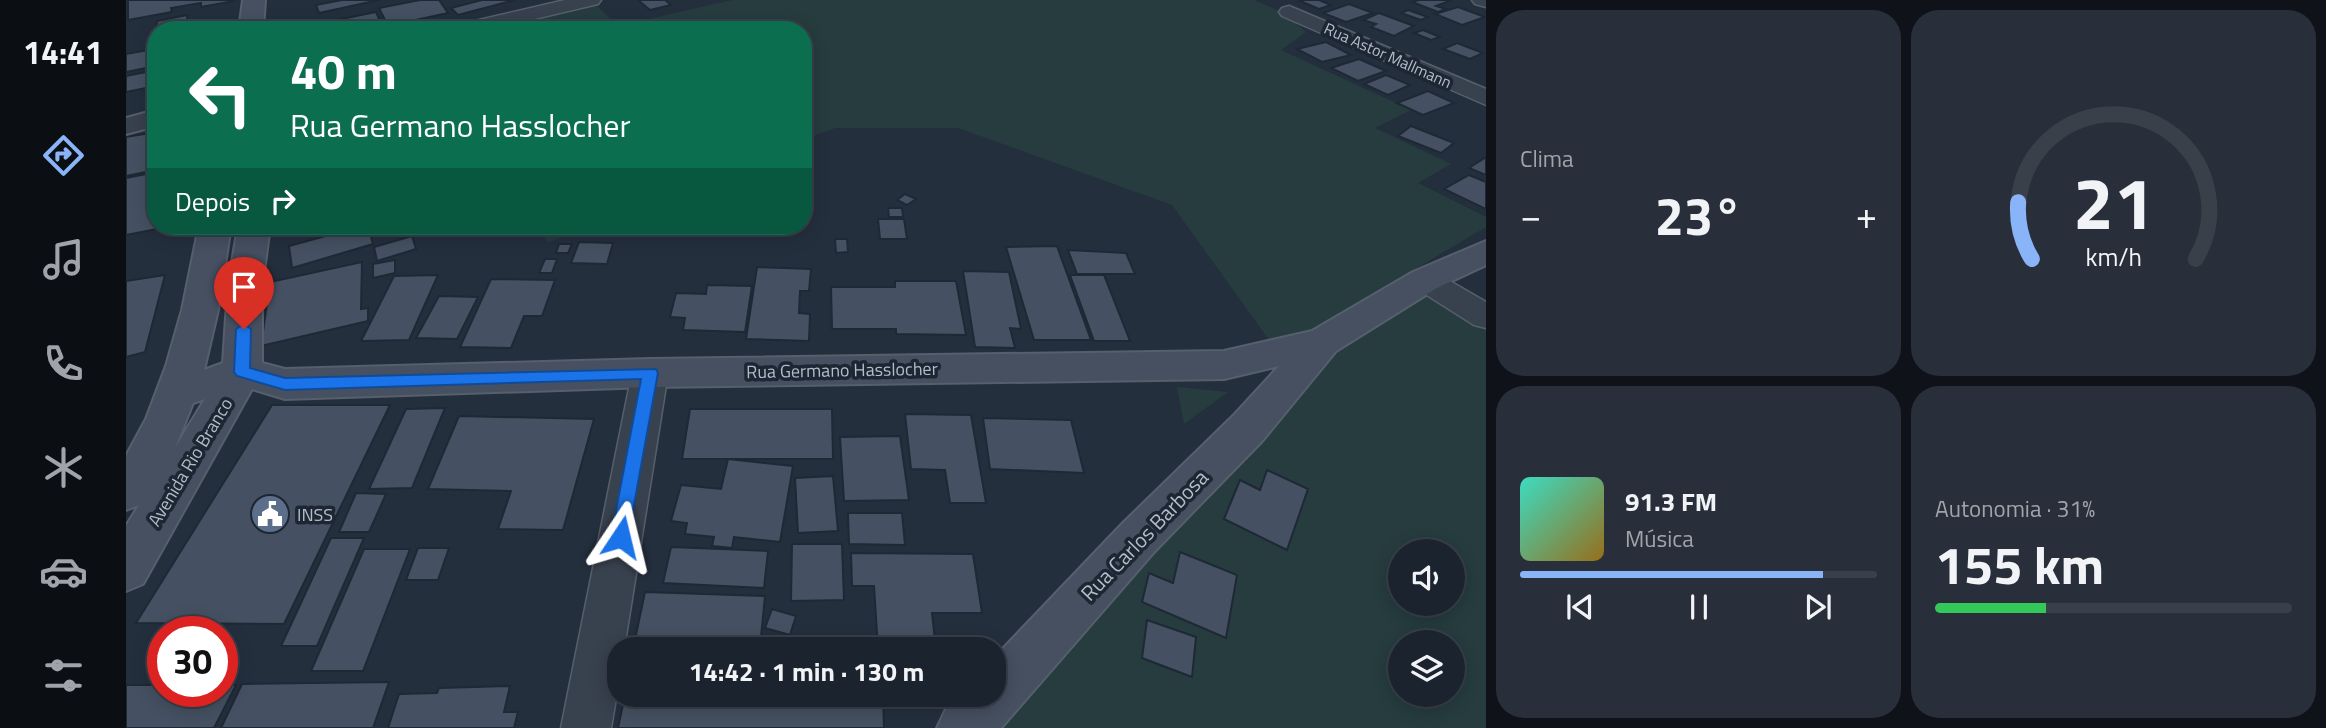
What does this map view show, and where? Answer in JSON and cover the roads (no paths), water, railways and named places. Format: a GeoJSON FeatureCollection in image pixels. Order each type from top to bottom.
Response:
{"type":"FeatureCollection","features":[{"type":"Feature","properties":{"kind":"main road"},"geometry":{"type":"LineString","coordinates":[[256,21],[268,2]]}},
{"type":"Feature","properties":{"kind":"main road"},"geometry":{"type":"LineString","coordinates":[[126,491],[155,447],[177,393],[206,282],[214,235]]}},
{"type":"Feature","properties":{"kind":"main road","name":"Avenida Rio Branco"},"geometry":{"type":"LineString","coordinates":[[126,569],[242,372],[245,287],[253,235]]}},
{"type":"Feature","properties":{"kind":"main road","name":"Rua Germano Hasslocher"},"geometry":{"type":"LineString","coordinates":[[242,372],[285,384],[650,373],[1224,365],[1323,342],[1425,280],[1486,252]]}},
{"type":"Feature","properties":{"kind":"main road","name":"Rua Carlos Barbosa"},"geometry":{"type":"LineString","coordinates":[[965,728],[1139,537],[1248,428],[1323,342]]}},
{"type":"Feature","properties":{"kind":"main road"},"geometry":{"type":"LineString","coordinates":[[1224,365],[1248,399],[1248,428]]}},
{"type":"Feature","properties":{"kind":"main road"},"geometry":{"type":"LineString","coordinates":[[177,393],[242,372]]}},
{"type":"Feature","properties":{"kind":"street"},"geometry":{"type":"LineString","coordinates":[[498,21],[584,1]]}},
{"type":"Feature","properties":{"kind":"street","name":"Rua Astor Mallmann"},"geometry":{"type":"LineString","coordinates":[[1289,12],[1486,98]]}},
{"type":"Feature","properties":{"kind":"street"},"geometry":{"type":"LineString","coordinates":[[126,126],[147,120]]}},
{"type":"Feature","properties":{"kind":"street"},"geometry":{"type":"LineString","coordinates":[[1425,280],[1486,317]]}},
{"type":"Feature","properties":{"kind":"street"},"geometry":{"type":"LineString","coordinates":[[586,728],[650,373]]}},
{"type":"Feature","properties":{"kind":"place","name":"INSS"},"geometry":{"type":"Point","coordinates":[270,514]}}]}
